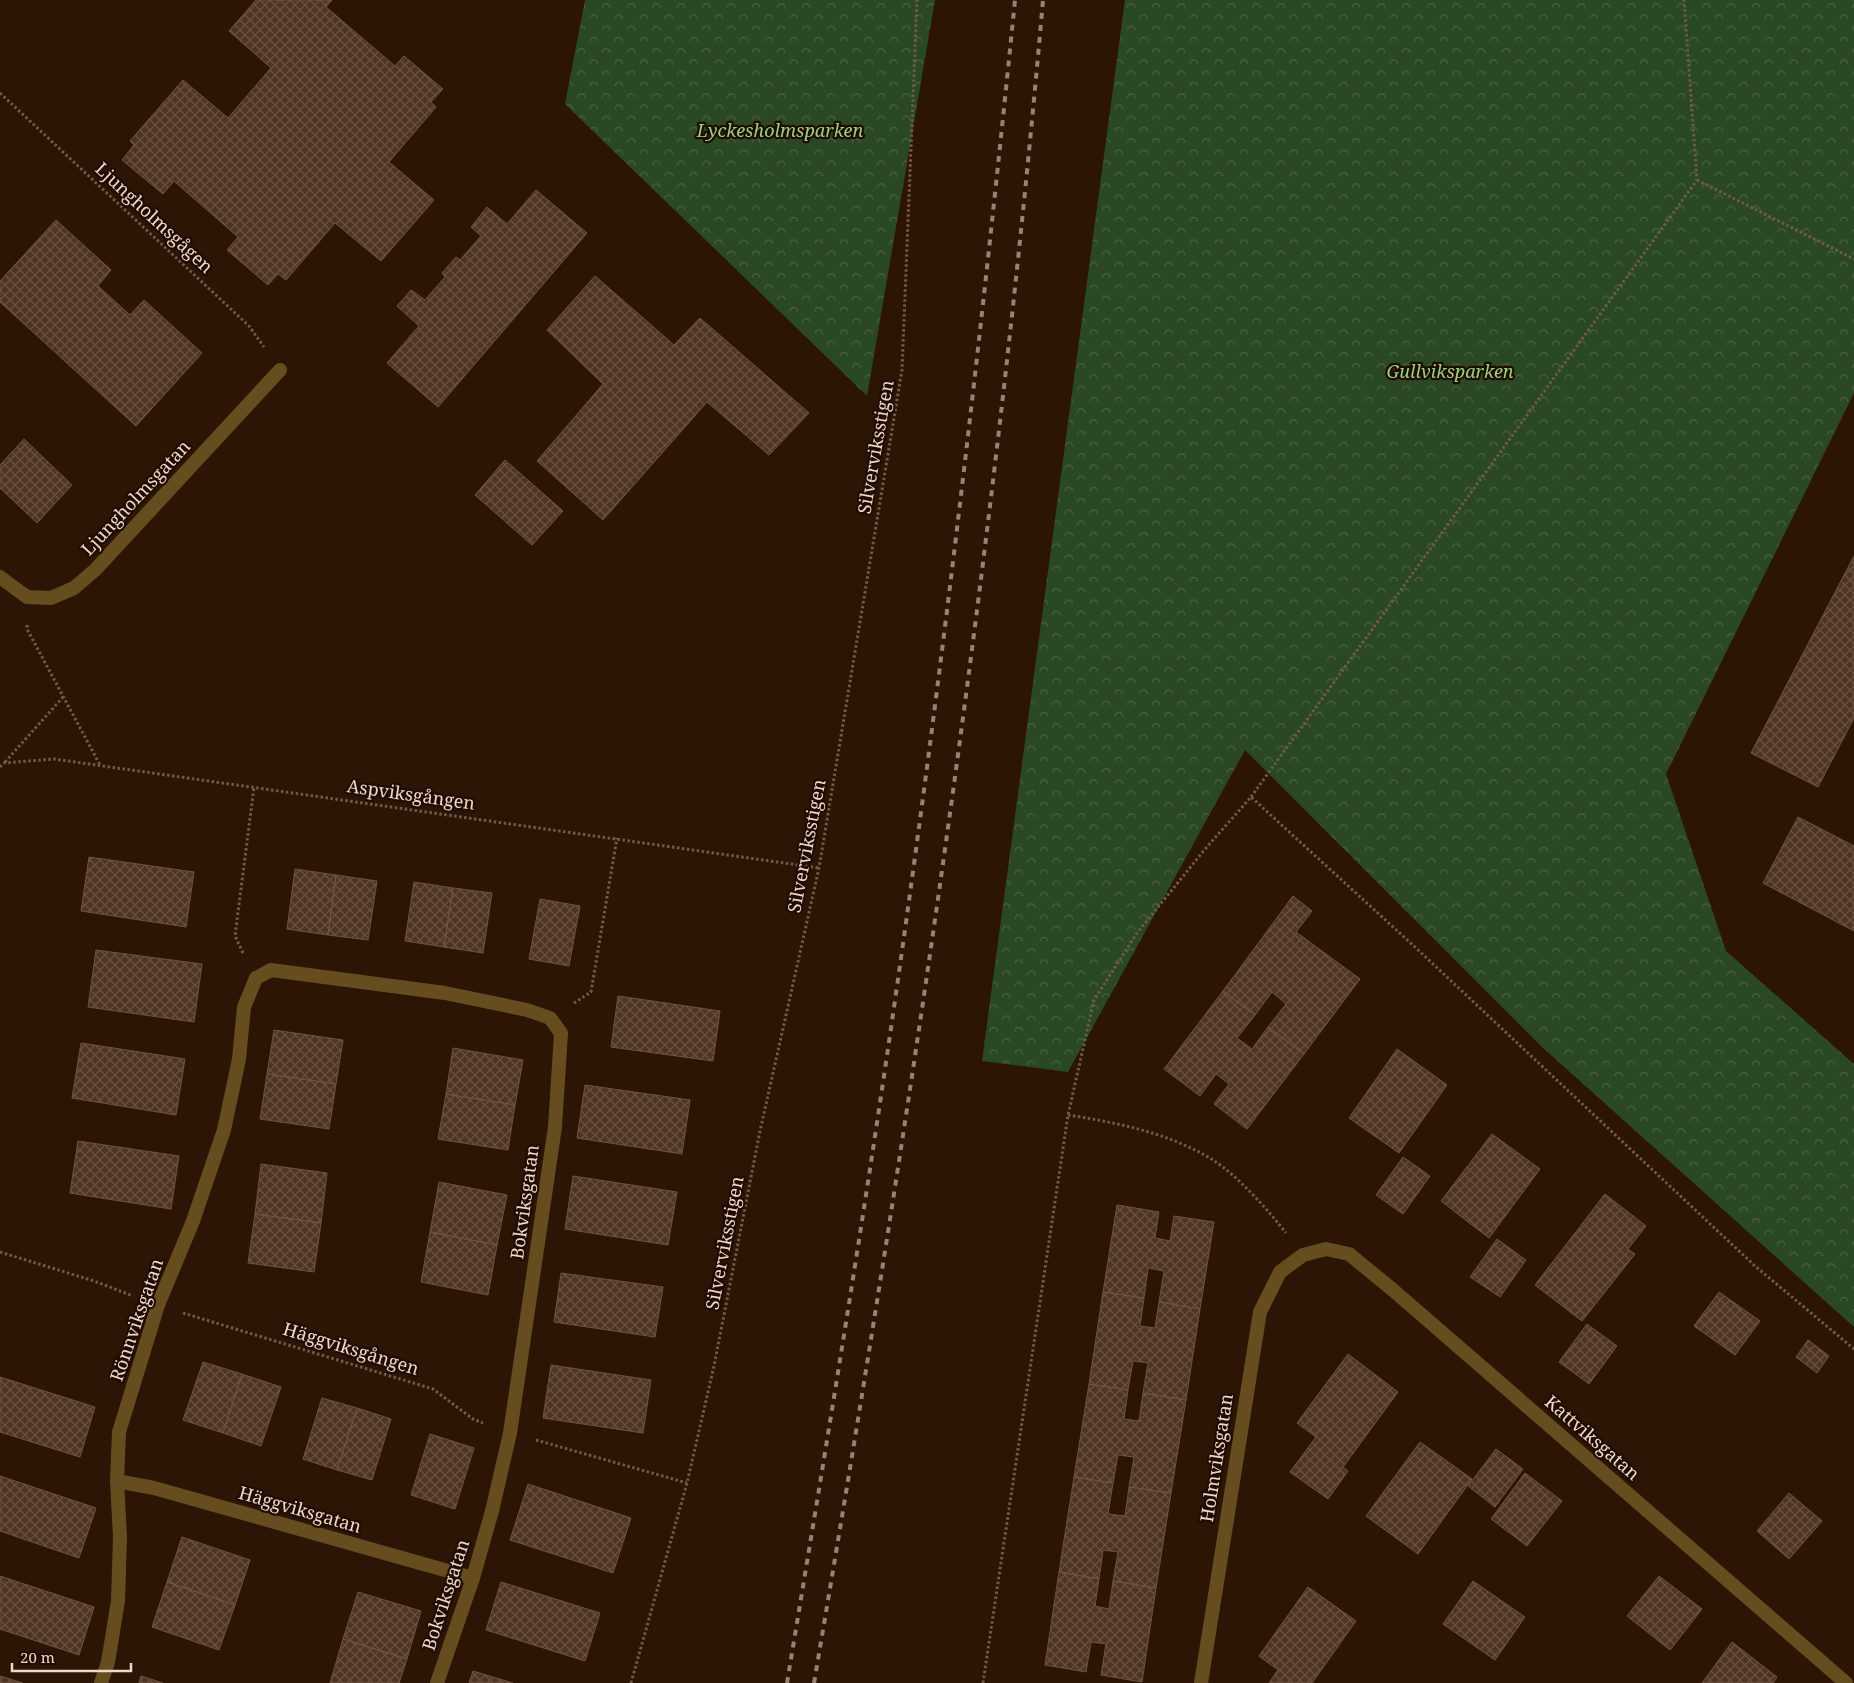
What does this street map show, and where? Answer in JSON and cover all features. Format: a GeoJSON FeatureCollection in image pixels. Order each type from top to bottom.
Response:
{"type":"FeatureCollection","features":[{"type":"Feature","properties":{"kind":"street","name":"Ljungholmsgatan"},"geometry":{"type":"LineString","coordinates":[[26,597],[51,598],[74,588],[95,570],[280,370]]}},
{"type":"Feature","properties":{"kind":"street"},"geometry":{"type":"LineString","coordinates":[[0,577],[26,597]]}},
{"type":"Feature","properties":{"kind":"street"},"geometry":{"type":"LineString","coordinates":[[256,978],[271,970],[445,993],[527,1010],[550,1018]]}},
{"type":"Feature","properties":{"kind":"street","name":"Rönnviksgatan"},"geometry":{"type":"LineString","coordinates":[[102,1683],[108,1662],[118,1601],[120,1537],[117,1481],[119,1432],[158,1305],[194,1221],[224,1130],[239,1059],[244,1007],[256,978]]}},
{"type":"Feature","properties":{"kind":"street","name":"Bokviksgatan"},"geometry":{"type":"LineString","coordinates":[[437,1683],[473,1578],[492,1511],[510,1433],[555,1127],[560,1033],[550,1018]]}},
{"type":"Feature","properties":{"kind":"street","name":"Kattviksgatan"},"geometry":{"type":"LineString","coordinates":[[1303,1255],[1326,1249],[1349,1254],[1846,1683]]}},
{"type":"Feature","properties":{"kind":"street","name":"Holmviksgatan"},"geometry":{"type":"LineString","coordinates":[[1200,1683],[1260,1312],[1280,1272],[1303,1255]]}},
{"type":"Feature","properties":{"kind":"street","name":"Häggviksgatan"},"geometry":{"type":"LineString","coordinates":[[117,1481],[154,1488],[473,1578]]}},
{"type":"Feature","properties":{"kind":"path","name":"Silverviksstigen"},"geometry":{"type":"LineString","coordinates":[[631,1683],[687,1482],[714,1366],[760,1131],[818,868],[902,370],[917,0]]}},
{"type":"Feature","properties":{"kind":"path"},"geometry":{"type":"LineString","coordinates":[[983,1683],[1068,1115],[1094,1000],[1137,933],[1250,797],[1697,180],[1684,0]]}},
{"type":"Feature","properties":{"kind":"path","name":"Ljungholmsgågen"},"geometry":{"type":"LineString","coordinates":[[0,92],[249,326],[280,370]]}},
{"type":"Feature","properties":{"kind":"path"},"geometry":{"type":"LineString","coordinates":[[1697,180],[1854,260]]}},
{"type":"Feature","properties":{"kind":"path"},"geometry":{"type":"LineString","coordinates":[[26,597],[26,629],[64,696],[100,766]]}},
{"type":"Feature","properties":{"kind":"path"},"geometry":{"type":"LineString","coordinates":[[0,767],[64,696]]}},
{"type":"Feature","properties":{"kind":"path","name":"Aspviksgången"},"geometry":{"type":"LineString","coordinates":[[4,763],[54,759],[818,868]]}},
{"type":"Feature","properties":{"kind":"path"},"geometry":{"type":"LineString","coordinates":[[254,787],[235,936],[256,978]]}},
{"type":"Feature","properties":{"kind":"path"},"geometry":{"type":"LineString","coordinates":[[1250,797],[1416,948],[1755,1266],[1854,1349]]}},
{"type":"Feature","properties":{"kind":"path"},"geometry":{"type":"LineString","coordinates":[[550,1018],[591,992],[617,838]]}},
{"type":"Feature","properties":{"kind":"path"},"geometry":{"type":"LineString","coordinates":[[1068,1115],[1110,1121],[1155,1133],[1214,1161],[1264,1205],[1303,1255]]}},
{"type":"Feature","properties":{"kind":"path","name":"Häggviksgången"},"geometry":{"type":"LineString","coordinates":[[0,1252],[94,1281],[158,1305],[424,1386],[433,1390],[473,1419],[510,1433],[687,1482]]}},
{"type":"Feature","properties":{"kind":"green space","name":"Lyckesholmsparken"},"geometry":{"type":"Polygon","coordinates":[[[585,0],[935,0],[867,396],[565,104],[585,0]]]}},
{"type":"Feature","properties":{"kind":"green space","name":"Gullviksparken"},"geometry":{"type":"Polygon","coordinates":[[[1125,0],[1854,0],[1854,393],[1666,774],[1726,951],[1854,1064],[1854,1327],[1542,1047],[1245,750],[1068,1072],[982,1061],[1125,0]]]}},
{"type":"Feature","properties":{"kind":"building"},"geometry":{"type":"Polygon","coordinates":[[[256,0],[332,0],[326,7],[395,66],[404,56],[443,89],[431,102],[436,107],[389,162],[434,200],[381,261],[335,223],[286,280],[278,274],[268,285],[227,250],[238,237],[174,181],[163,194],[122,160],[134,145],[130,141],[183,80],[228,118],[271,68],[229,31],[256,0]]]}},
{"type":"Feature","properties":{"kind":"building"},"geometry":{"type":"Polygon","coordinates":[[[536,190],[587,233],[438,407],[387,363],[419,326],[397,306],[411,290],[425,300],[445,277],[442,273],[456,257],[460,260],[481,236],[471,227],[487,207],[507,224],[536,190]]]}},
{"type":"Feature","properties":{"kind":"building"},"geometry":{"type":"Polygon","coordinates":[[[56,220],[111,270],[98,286],[130,315],[144,300],[202,353],[136,426],[0,302],[0,281],[56,220]]]}},
{"type":"Feature","properties":{"kind":"building"},"geometry":{"type":"Polygon","coordinates":[[[595,276],[674,345],[700,318],[809,413],[769,455],[707,402],[603,520],[537,461],[603,384],[547,330],[595,276]]]}},
{"type":"Feature","properties":{"kind":"building"},"geometry":{"type":"Polygon","coordinates":[[[24,439],[72,485],[37,523],[0,488],[0,465],[24,439]]]}},
{"type":"Feature","properties":{"kind":"building"},"geometry":{"type":"Polygon","coordinates":[[[505,460],[563,511],[532,545],[475,495],[505,460]]]}},
{"type":"Feature","properties":{"kind":"building"},"geometry":{"type":"Polygon","coordinates":[[[1854,556],[1854,718],[1818,787],[1751,753],[1854,556]]]}},
{"type":"Feature","properties":{"kind":"building"},"geometry":{"type":"Polygon","coordinates":[[[1798,817],[1854,846],[1854,931],[1763,883],[1798,817]]]}},
{"type":"Feature","properties":{"kind":"building"},"geometry":{"type":"Polygon","coordinates":[[[89,857],[194,872],[186,927],[81,911],[89,857]]]}},
{"type":"Feature","properties":{"kind":"building"},"geometry":{"type":"Polygon","coordinates":[[[295,869],[336,875],[328,935],[287,929],[295,869]]]}},
{"type":"Feature","properties":{"kind":"building"},"geometry":{"type":"Polygon","coordinates":[[[336,875],[377,881],[368,940],[328,935],[336,875]]]}},
{"type":"Feature","properties":{"kind":"building"},"geometry":{"type":"Polygon","coordinates":[[[414,882],[453,888],[444,947],[405,941],[414,882]]]}},
{"type":"Feature","properties":{"kind":"building"},"geometry":{"type":"Polygon","coordinates":[[[453,888],[492,893],[483,953],[444,947],[453,888]]]}},
{"type":"Feature","properties":{"kind":"building"},"geometry":{"type":"Polygon","coordinates":[[[1293,896],[1312,911],[1296,932],[1360,979],[1304,1054],[1268,1027],[1286,1004],[1272,992],[1255,1015],[1223,991],[1293,896]]]}},
{"type":"Feature","properties":{"kind":"building"},"geometry":{"type":"Polygon","coordinates":[[[540,899],[580,906],[569,966],[529,959],[540,899]]]}},
{"type":"Feature","properties":{"kind":"building"},"geometry":{"type":"Polygon","coordinates":[[[96,950],[202,964],[194,1022],[88,1007],[96,950]]]}},
{"type":"Feature","properties":{"kind":"building"},"geometry":{"type":"Polygon","coordinates":[[[1223,991],[1255,1015],[1237,1038],[1252,1049],[1268,1027],[1304,1054],[1247,1129],[1214,1104],[1229,1084],[1216,1074],[1200,1096],[1164,1069],[1223,991]]]}},
{"type":"Feature","properties":{"kind":"building"},"geometry":{"type":"Polygon","coordinates":[[[618,996],[720,1011],[713,1061],[611,1047],[618,996]]]}},
{"type":"Feature","properties":{"kind":"building"},"geometry":{"type":"Polygon","coordinates":[[[274,1030],[343,1040],[336,1084],[267,1074],[274,1030]]]}},
{"type":"Feature","properties":{"kind":"building"},"geometry":{"type":"Polygon","coordinates":[[[81,1043],[185,1059],[176,1115],[72,1098],[81,1043]]]}},
{"type":"Feature","properties":{"kind":"building"},"geometry":{"type":"Polygon","coordinates":[[[453,1048],[523,1060],[515,1105],[446,1094],[453,1048]]]}},
{"type":"Feature","properties":{"kind":"building"},"geometry":{"type":"Polygon","coordinates":[[[1397,1049],[1447,1085],[1399,1153],[1349,1118],[1397,1049]]]}},
{"type":"Feature","properties":{"kind":"building"},"geometry":{"type":"Polygon","coordinates":[[[267,1074],[336,1084],[329,1129],[260,1119],[267,1074]]]}},
{"type":"Feature","properties":{"kind":"building"},"geometry":{"type":"Polygon","coordinates":[[[585,1085],[690,1100],[682,1154],[577,1138],[585,1085]]]}},
{"type":"Feature","properties":{"kind":"building"},"geometry":{"type":"Polygon","coordinates":[[[446,1094],[515,1105],[508,1150],[438,1139],[446,1094]]]}},
{"type":"Feature","properties":{"kind":"building"},"geometry":{"type":"Polygon","coordinates":[[[1492,1134],[1540,1169],[1489,1238],[1441,1201],[1492,1134]]]}},
{"type":"Feature","properties":{"kind":"building"},"geometry":{"type":"Polygon","coordinates":[[[78,1141],[179,1156],[171,1209],[70,1193],[78,1141]]]}},
{"type":"Feature","properties":{"kind":"building"},"geometry":{"type":"Polygon","coordinates":[[[1403,1157],[1430,1176],[1403,1214],[1376,1195],[1403,1157]]]}},
{"type":"Feature","properties":{"kind":"building"},"geometry":{"type":"Polygon","coordinates":[[[261,1164],[327,1173],[321,1223],[255,1214],[261,1164]]]}},
{"type":"Feature","properties":{"kind":"building"},"geometry":{"type":"Polygon","coordinates":[[[573,1176],[677,1192],[668,1245],[565,1229],[573,1176]]]}},
{"type":"Feature","properties":{"kind":"building"},"geometry":{"type":"Polygon","coordinates":[[[439,1182],[507,1195],[497,1245],[430,1232],[439,1182]]]}},
{"type":"Feature","properties":{"kind":"building"},"geometry":{"type":"Polygon","coordinates":[[[1605,1194],[1646,1226],[1628,1249],[1635,1254],[1582,1321],[1535,1285],[1605,1194]]]}},
{"type":"Feature","properties":{"kind":"building"},"geometry":{"type":"Polygon","coordinates":[[[1117,1205],[1159,1212],[1155,1238],[1170,1241],[1174,1216],[1214,1222],[1200,1309],[1159,1302],[1164,1271],[1148,1268],[1144,1298],[1103,1292],[1117,1205]]]}},
{"type":"Feature","properties":{"kind":"building"},"geometry":{"type":"Polygon","coordinates":[[[255,1214],[321,1223],[314,1272],[248,1263],[255,1214]]]}},
{"type":"Feature","properties":{"kind":"building"},"geometry":{"type":"Polygon","coordinates":[[[430,1232],[497,1245],[488,1295],[421,1282],[430,1232]]]}},
{"type":"Feature","properties":{"kind":"building"},"geometry":{"type":"Polygon","coordinates":[[[1497,1239],[1526,1260],[1500,1297],[1470,1277],[1497,1239]]]}},
{"type":"Feature","properties":{"kind":"building"},"geometry":{"type":"Polygon","coordinates":[[[561,1273],[663,1287],[655,1337],[554,1322],[561,1273]]]}},
{"type":"Feature","properties":{"kind":"building"},"geometry":{"type":"Polygon","coordinates":[[[1103,1292],[1144,1298],[1140,1326],[1155,1328],[1159,1302],[1200,1309],[1186,1400],[1143,1393],[1148,1363],[1133,1361],[1128,1390],[1089,1384],[1103,1292]]]}},
{"type":"Feature","properties":{"kind":"building"},"geometry":{"type":"Polygon","coordinates":[[[1719,1292],[1760,1321],[1735,1355],[1694,1326],[1719,1292]]]}},
{"type":"Feature","properties":{"kind":"building"},"geometry":{"type":"Polygon","coordinates":[[[1587,1324],[1617,1346],[1589,1384],[1559,1362],[1587,1324]]]}},
{"type":"Feature","properties":{"kind":"building"},"geometry":{"type":"Polygon","coordinates":[[[1808,1340],[1829,1356],[1817,1373],[1796,1357],[1808,1340]]]}},
{"type":"Feature","properties":{"kind":"building"},"geometry":{"type":"Polygon","coordinates":[[[1348,1354],[1398,1392],[1343,1467],[1348,1471],[1328,1499],[1290,1472],[1316,1437],[1297,1423],[1348,1354]]]}},
{"type":"Feature","properties":{"kind":"building"},"geometry":{"type":"Polygon","coordinates":[[[203,1362],[242,1374],[223,1433],[183,1420],[203,1362]]]}},
{"type":"Feature","properties":{"kind":"building"},"geometry":{"type":"Polygon","coordinates":[[[551,1365],[651,1380],[643,1433],[543,1418],[551,1365]]]}},
{"type":"Feature","properties":{"kind":"building"},"geometry":{"type":"Polygon","coordinates":[[[242,1374],[281,1387],[261,1446],[223,1433],[242,1374]]]}},
{"type":"Feature","properties":{"kind":"building"},"geometry":{"type":"Polygon","coordinates":[[[0,1377],[95,1407],[80,1457],[0,1432],[0,1377]]]}},
{"type":"Feature","properties":{"kind":"building"},"geometry":{"type":"Polygon","coordinates":[[[1089,1384],[1128,1390],[1124,1419],[1139,1421],[1143,1393],[1186,1400],[1171,1493],[1129,1487],[1134,1457],[1118,1455],[1113,1483],[1074,1477],[1089,1384]]]}},
{"type":"Feature","properties":{"kind":"building"},"geometry":{"type":"Polygon","coordinates":[[[322,1398],[357,1408],[337,1470],[303,1459],[322,1398]]]}},
{"type":"Feature","properties":{"kind":"building"},"geometry":{"type":"Polygon","coordinates":[[[357,1408],[391,1419],[372,1480],[337,1470],[357,1408]]]}},
{"type":"Feature","properties":{"kind":"building"},"geometry":{"type":"Polygon","coordinates":[[[430,1434],[474,1448],[455,1509],[411,1495],[430,1434]]]}},
{"type":"Feature","properties":{"kind":"building"},"geometry":{"type":"Polygon","coordinates":[[[1420,1442],[1472,1479],[1418,1554],[1366,1516],[1420,1442]]]}},
{"type":"Feature","properties":{"kind":"building"},"geometry":{"type":"Polygon","coordinates":[[[1496,1449],[1523,1469],[1495,1507],[1468,1486],[1496,1449]]]}},
{"type":"Feature","properties":{"kind":"building"},"geometry":{"type":"Polygon","coordinates":[[[1525,1473],[1562,1501],[1527,1546],[1491,1519],[1525,1473]]]}},
{"type":"Feature","properties":{"kind":"building"},"geometry":{"type":"Polygon","coordinates":[[[0,1476],[96,1508],[79,1558],[0,1531],[0,1476]]]}},
{"type":"Feature","properties":{"kind":"building"},"geometry":{"type":"Polygon","coordinates":[[[1074,1477],[1113,1483],[1108,1514],[1125,1516],[1129,1487],[1171,1493],[1156,1588],[1113,1581],[1118,1552],[1103,1550],[1099,1579],[1059,1572],[1074,1477]]]}},
{"type":"Feature","properties":{"kind":"building"},"geometry":{"type":"Polygon","coordinates":[[[528,1484],[631,1518],[613,1573],[510,1540],[528,1484]]]}},
{"type":"Feature","properties":{"kind":"building"},"geometry":{"type":"Polygon","coordinates":[[[1789,1493],[1822,1521],[1789,1559],[1757,1531],[1789,1493]]]}},
{"type":"Feature","properties":{"kind":"building"},"geometry":{"type":"Polygon","coordinates":[[[182,1537],[250,1560],[235,1605],[167,1582],[182,1537]]]}},
{"type":"Feature","properties":{"kind":"building"},"geometry":{"type":"Polygon","coordinates":[[[1059,1572],[1099,1579],[1095,1606],[1109,1609],[1113,1581],[1156,1588],[1142,1682],[1101,1675],[1106,1644],[1091,1642],[1086,1672],[1045,1665],[1059,1572]]]}},
{"type":"Feature","properties":{"kind":"building"},"geometry":{"type":"Polygon","coordinates":[[[0,1576],[94,1607],[79,1655],[0,1629],[0,1576]]]}},
{"type":"Feature","properties":{"kind":"building"},"geometry":{"type":"Polygon","coordinates":[[[1659,1576],[1702,1609],[1670,1650],[1627,1616],[1659,1576]]]}},
{"type":"Feature","properties":{"kind":"building"},"geometry":{"type":"Polygon","coordinates":[[[1473,1581],[1525,1617],[1495,1660],[1443,1624],[1473,1581]]]}},
{"type":"Feature","properties":{"kind":"building"},"geometry":{"type":"Polygon","coordinates":[[[167,1582],[235,1605],[219,1650],[152,1627],[167,1582]]]}},
{"type":"Feature","properties":{"kind":"building"},"geometry":{"type":"Polygon","coordinates":[[[501,1582],[600,1613],[585,1661],[486,1630],[501,1582]]]}},
{"type":"Feature","properties":{"kind":"building"},"geometry":{"type":"Polygon","coordinates":[[[1308,1587],[1356,1621],[1312,1683],[1269,1683],[1278,1670],[1259,1656],[1308,1587]]]}},
{"type":"Feature","properties":{"kind":"building"},"geometry":{"type":"Polygon","coordinates":[[[358,1592],[421,1611],[407,1659],[343,1639],[358,1592]]]}},
{"type":"Feature","properties":{"kind":"building"},"geometry":{"type":"Polygon","coordinates":[[[343,1639],[407,1659],[399,1683],[330,1683],[343,1639]]]}},
{"type":"Feature","properties":{"kind":"building"},"geometry":{"type":"Polygon","coordinates":[[[1732,1642],[1777,1677],[1773,1683],[1702,1683],[1732,1642]]]}},
{"type":"Feature","properties":{"kind":"building"},"geometry":{"type":"Polygon","coordinates":[[[473,1671],[513,1683],[469,1683],[473,1671]]]}},
{"type":"Feature","properties":{"kind":"building"},"geometry":{"type":"Polygon","coordinates":[[[0,1676],[23,1683],[0,1683],[0,1676]]]}},
{"type":"Feature","properties":{"kind":"building"},"geometry":{"type":"Polygon","coordinates":[[[141,1676],[163,1683],[139,1683],[141,1676]]]}},
{"type":"Feature","properties":{"kind":"railway"},"geometry":{"type":"LineString","coordinates":[[787,1683],[861,1230],[918,838],[963,479],[1015,0]]}},
{"type":"Feature","properties":{"kind":"railway"},"geometry":{"type":"LineString","coordinates":[[814,1683],[883,1264],[946,844],[1000,422],[1043,0]]}}]}
